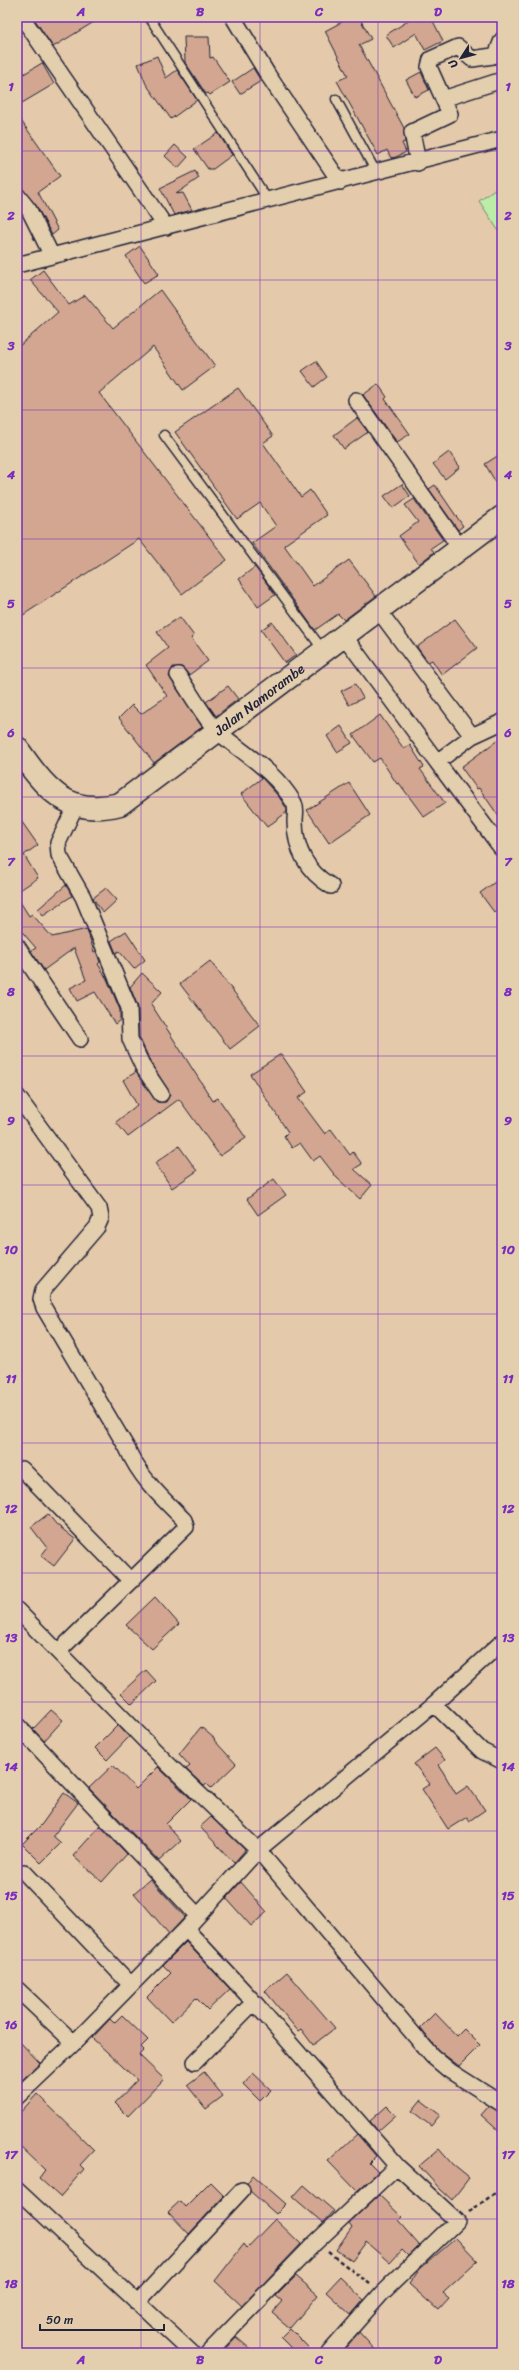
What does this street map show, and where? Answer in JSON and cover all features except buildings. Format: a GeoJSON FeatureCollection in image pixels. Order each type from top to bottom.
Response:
{"type":"FeatureCollection","features":[{"type":"Feature","properties":{"kind":"main road","name":"Jalan Namorambe"},"geometry":{"type":"LineString","coordinates":[[17,748],[37,776],[51,792],[76,805],[103,809],[120,804],[325,652],[502,517]]}},
{"type":"Feature","properties":{"kind":"street"},"geometry":{"type":"LineString","coordinates":[[22,17],[166,227]]}},
{"type":"Feature","properties":{"kind":"street"},"geometry":{"type":"LineString","coordinates":[[233,17],[268,75],[340,182]]}},
{"type":"Feature","properties":{"kind":"street"},"geometry":{"type":"LineString","coordinates":[[418,163],[412,134],[414,131],[450,114],[429,67],[431,59],[458,47],[472,59],[493,56],[496,55],[502,40]]}},
{"type":"Feature","properties":{"kind":"street"},"geometry":{"type":"LineString","coordinates":[[443,99],[502,80]]}},
{"type":"Feature","properties":{"kind":"street"},"geometry":{"type":"LineString","coordinates":[[17,265],[376,172],[418,163],[502,139]]}},
{"type":"Feature","properties":{"kind":"street"},"geometry":{"type":"LineString","coordinates":[[17,195],[29,210],[52,256]]}},
{"type":"Feature","properties":{"kind":"street"},"geometry":{"type":"LineString","coordinates":[[356,400],[460,548]]}},
{"type":"Feature","properties":{"kind":"street"},"geometry":{"type":"LineString","coordinates":[[379,611],[472,736]]}},
{"type":"Feature","properties":{"kind":"street"},"geometry":{"type":"LineString","coordinates":[[345,636],[502,849]]}},
{"type":"Feature","properties":{"kind":"street"},"geometry":{"type":"LineString","coordinates":[[178,675],[218,732],[239,746],[248,757],[275,777],[295,804],[296,837],[306,864],[317,878],[331,886]]}},
{"type":"Feature","properties":{"kind":"street"},"geometry":{"type":"LineString","coordinates":[[437,762],[472,736],[502,722]]}},
{"type":"Feature","properties":{"kind":"street"},"geometry":{"type":"LineString","coordinates":[[76,805],[58,843],[60,855],[82,897],[129,1008],[130,1039],[143,1067],[161,1094]]}},
{"type":"Feature","properties":{"kind":"street"},"geometry":{"type":"LineString","coordinates":[[17,946],[80,1039]]}},
{"type":"Feature","properties":{"kind":"street"},"geometry":{"type":"LineString","coordinates":[[17,1096],[99,1208],[102,1218],[97,1227],[43,1290],[41,1299],[44,1308],[127,1448],[136,1467],[148,1484],[184,1520],[186,1526],[63,1647],[61,1653]]}},
{"type":"Feature","properties":{"kind":"street"},"geometry":{"type":"LineString","coordinates":[[22,1469],[131,1581]]}},
{"type":"Feature","properties":{"kind":"street"},"geometry":{"type":"LineString","coordinates":[[17,1610],[61,1653],[68,1664],[168,1764],[258,1850],[432,2056],[450,2071],[502,2104]]}},
{"type":"Feature","properties":{"kind":"street"},"geometry":{"type":"LineString","coordinates":[[17,2097],[74,2043],[130,1984],[186,1929],[258,1850],[434,1704],[502,1642]]}},
{"type":"Feature","properties":{"kind":"street"},"geometry":{"type":"LineString","coordinates":[[434,1704],[482,1751],[502,1761]]}},
{"type":"Feature","properties":{"kind":"street"},"geometry":{"type":"LineString","coordinates":[[17,1725],[198,1916]]}},
{"type":"Feature","properties":{"kind":"street"},"geometry":{"type":"LineString","coordinates":[[24,1872],[130,1984]]}},
{"type":"Feature","properties":{"kind":"street"},"geometry":{"type":"LineString","coordinates":[[186,1929],[254,2002],[397,2166],[457,2221],[382,2293],[329,2353]]}},
{"type":"Feature","properties":{"kind":"street"},"geometry":{"type":"LineString","coordinates":[[17,1989],[74,2043]]}},
{"type":"Feature","properties":{"kind":"street"},"geometry":{"type":"LineString","coordinates":[[195,2062],[254,2002]]}},
{"type":"Feature","properties":{"kind":"street"},"geometry":{"type":"LineString","coordinates":[[208,2353],[315,2242],[397,2166]]}},
{"type":"Feature","properties":{"kind":"street"},"geometry":{"type":"LineString","coordinates":[[17,2190],[192,2353]]}},
{"type":"Feature","properties":{"kind":"street"},"geometry":{"type":"LineString","coordinates":[[137,2303],[242,2190]]}},
{"type":"Feature","properties":{"kind":"lane"},"geometry":{"type":"LineString","coordinates":[[149,17],[268,200]]}},
{"type":"Feature","properties":{"kind":"lane"},"geometry":{"type":"LineString","coordinates":[[336,99],[376,172]]}},
{"type":"Feature","properties":{"kind":"lane"},"geometry":{"type":"LineString","coordinates":[[164,435],[325,652]]}},
{"type":"Feature","properties":{"kind":"path"},"geometry":{"type":"LineString","coordinates":[[457,2221],[502,2188]]}},
{"type":"Feature","properties":{"kind":"path"},"geometry":{"type":"LineString","coordinates":[[315,2242],[382,2293]]}},
{"type":"Feature","properties":{"kind":"green space"},"geometry":{"type":"Polygon","coordinates":[[[502,185],[502,236],[479,201],[502,185]]]}}]}
